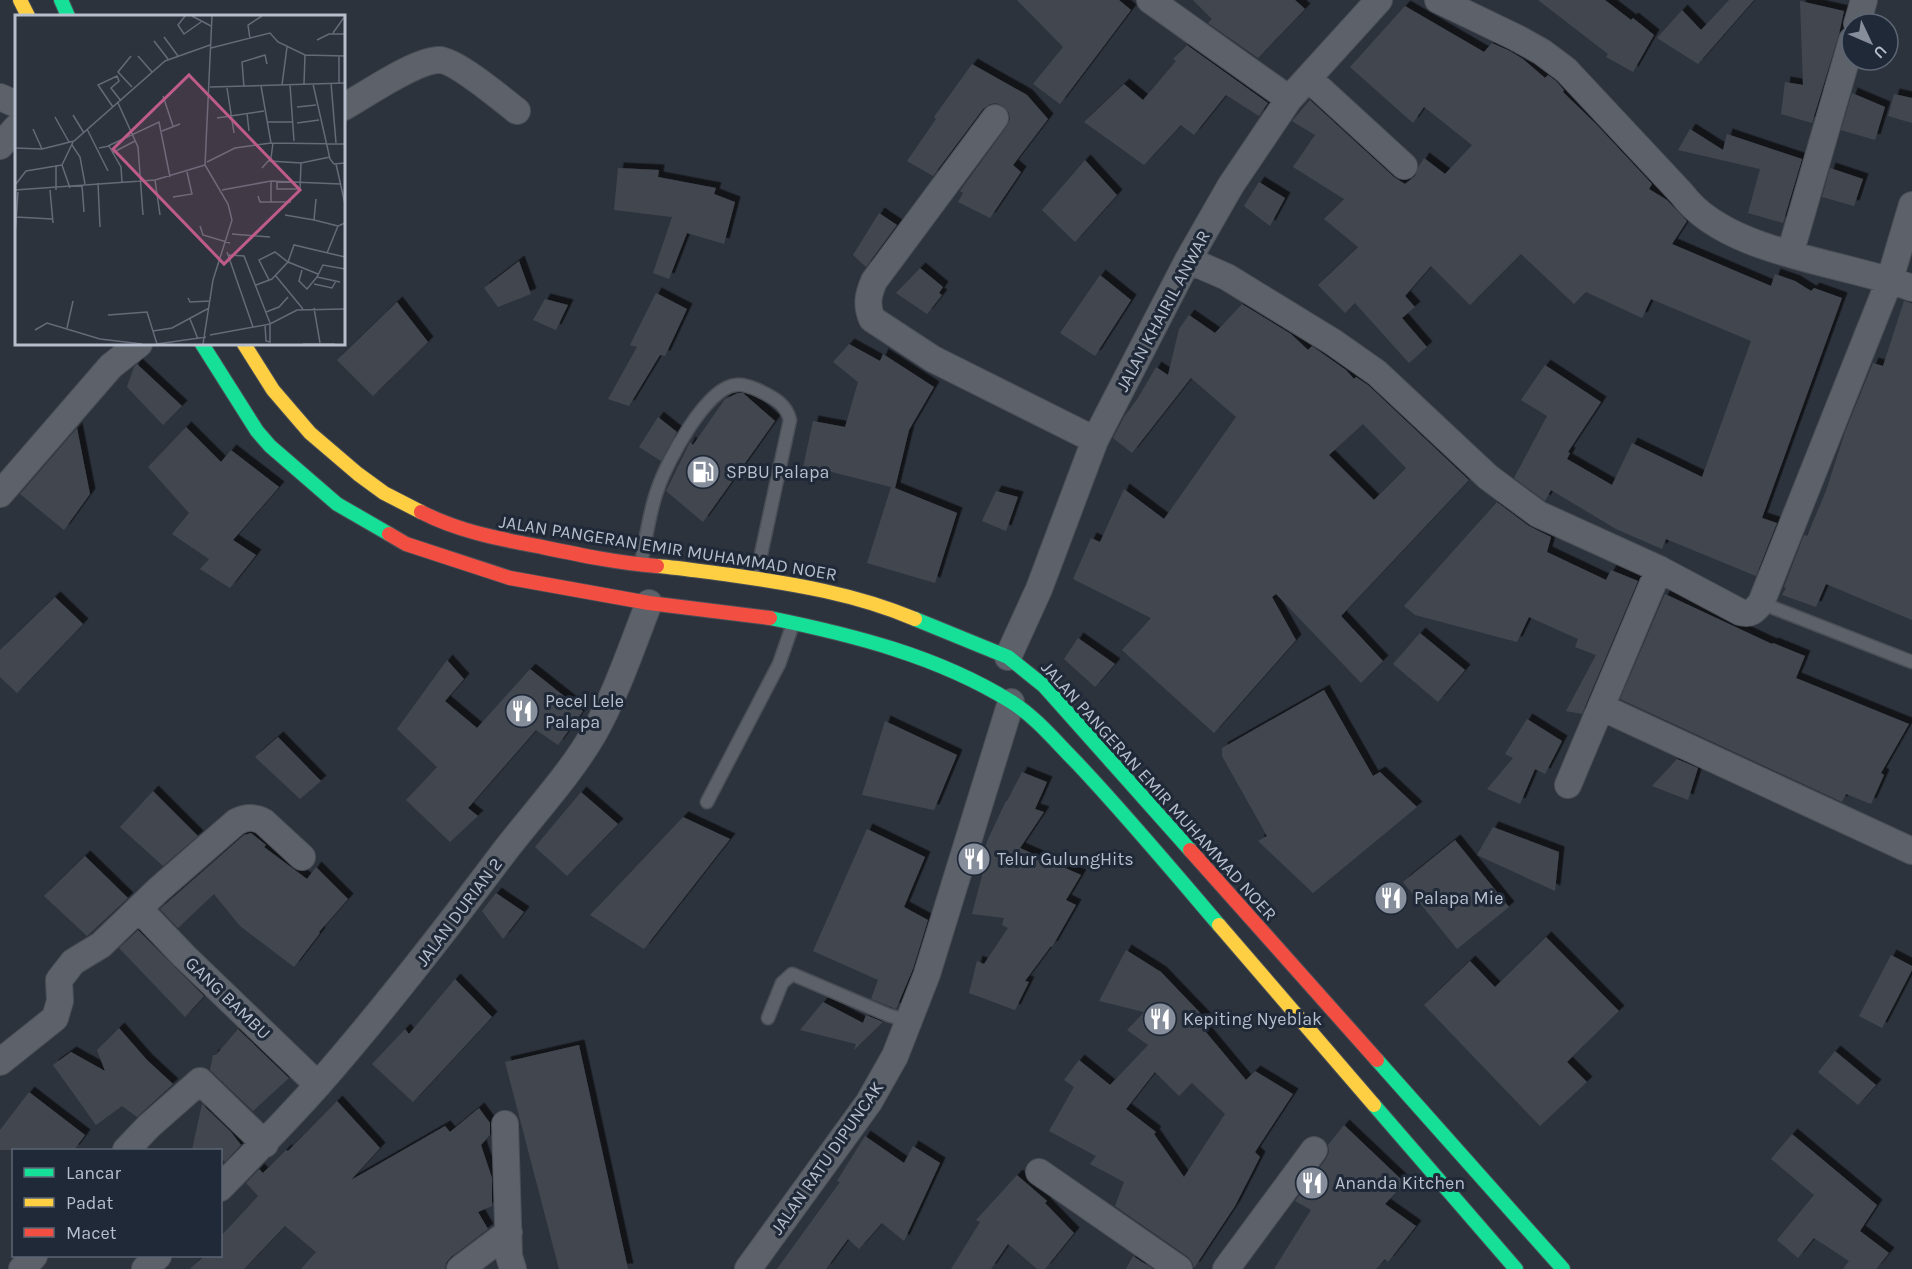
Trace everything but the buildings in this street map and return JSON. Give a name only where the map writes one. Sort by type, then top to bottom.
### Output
[{"type":"main road","points":[[20,0],[28,15]]},
{"type":"main road","points":[[61,0],[68,15]]},
{"type":"main road","name":"JALAN PANGERAN EMIR MUHAMMAD NOER","points":[[203,345],[257,431],[273,443],[337,504],[406,544],[510,578],[560,568],[641,565],[788,583],[857,598],[890,608],[1008,657],[1044,686],[1123,776],[1320,1019],[1516,1269]]},
{"type":"main road","name":"JALAN PANGERAN EMIR MUHAMMAD NOER","points":[[245,345],[294,422],[384,493],[441,522],[649,603],[759,616],[833,631],[879,635],[920,658],[1011,702],[1043,728],[1320,1019],[1563,1269]]},
{"type":"main road","points":[[879,635],[890,608]]},
{"type":"main road","points":[[1104,792],[1123,776]]},
{"type":"street","points":[[1150,0],[1289,99]]},
{"type":"street","name":"JALAN KHAIRIL ANWAR","points":[[1008,657],[1039,589],[1095,440],[1188,260],[1231,185],[1289,99],[1379,0]]},
{"type":"street","points":[[1438,0],[1542,51],[1566,70],[1692,207],[1717,226],[1776,250],[1901,284]]},
{"type":"street","points":[[345,106],[419,64],[440,60],[456,66],[517,111]]},
{"type":"street","points":[[1790,254],[1843,72]]},
{"type":"street","points":[[1308,78],[1404,166]]},
{"type":"street","points":[[0,97],[15,104]]},
{"type":"street","points":[[994,118],[874,280],[868,295],[868,309],[872,319],[933,359],[1095,440]]},
{"type":"street","points":[[0,146],[15,129]]},
{"type":"street","points":[[1188,260],[1227,277],[1333,342],[1377,373],[1488,477],[1538,514],[1659,569],[1747,614],[1753,612],[1761,603],[1901,284],[1912,205]]},
{"type":"street","points":[[0,494],[111,366],[138,345]]},
{"type":"street","points":[[1568,785],[1659,569]]},
{"type":"street","name":"JALAN DURIAN 2","points":[[222,1186],[265,1144],[318,1085],[413,973],[518,834],[561,782],[594,733],[619,680],[649,603]]},
{"type":"street","name":"JALAN RATU DIPUNCAK","points":[[748,1269],[869,1102],[895,1056],[927,974],[1011,702]]},
{"type":"street","points":[[1601,707],[1912,851]]},
{"type":"street","points":[[0,1062],[55,1018],[60,1001],[59,980],[73,962],[101,945],[158,890],[236,822],[245,817],[264,822],[302,857]]},
{"type":"street","name":"GANG BAMBU","points":[[139,909],[184,956],[318,1085]]},
{"type":"street","points":[[127,1149],[149,1126],[200,1081],[265,1144]]},
{"type":"street","points":[[505,1124],[509,1256],[513,1269]]},
{"type":"street","points":[[1226,1269],[1314,1150]]},
{"type":"street","points":[[1040,1172],[1179,1269]]},
{"type":"street","points":[[460,1269],[508,1232]]},
{"type":"street","points":[[22,1269],[33,1257]]},
{"type":"street","points":[[145,1269],[157,1257]]},
{"type":"lane","points":[[641,565],[657,489],[673,452],[705,406],[723,390],[735,384],[750,386],[778,400],[788,411],[790,420],[755,579]]},
{"type":"lane","points":[[1761,603],[1912,662]]},
{"type":"lane","points":[[707,802],[779,663],[793,623]]},
{"type":"lane","points":[[768,1018],[782,983],[792,974],[888,1015],[908,1021]]},
{"type":"traffic: fast","points":[[61,0],[68,15]]},
{"type":"traffic: fast","points":[[203,345],[257,431],[270,446],[337,504],[389,534]]},
{"type":"traffic: fast","points":[[770,618],[863,640],[924,659],[982,685],[1019,707],[1045,730],[1095,783],[1219,925]]},
{"type":"traffic: fast","points":[[915,619],[1008,657],[1044,686],[1190,850]]},
{"type":"traffic: fast","points":[[1377,1060],[1563,1269]]},
{"type":"traffic: fast","points":[[1374,1105],[1516,1269]]},
{"type":"traffic: slow","points":[[20,0],[28,15]]},
{"type":"traffic: slow","points":[[245,345],[273,390],[310,433],[384,493],[421,512]]},
{"type":"traffic: slow","points":[[657,566],[801,586],[847,596],[915,619]]},
{"type":"traffic: slow","points":[[1219,925],[1374,1105]]},
{"type":"traffic: jam","points":[[421,512],[450,525],[496,538],[599,558],[657,566]]},
{"type":"traffic: jam","points":[[389,534],[406,544],[510,578],[649,603],[770,618]]},
{"type":"traffic: jam","points":[[1190,850],[1377,1060]]},
{"type":"place","name":"SPBU Palapa","points":[[703,472]]},
{"type":"place","name":"Pecel Lele Palapa","points":[[522,711]]},
{"type":"place","name":"Telur GulungHits","points":[[974,859]]},
{"type":"place","name":"Palapa Mie","points":[[1391,898]]},
{"type":"place","name":"Kepiting Nyeblak","points":[[1160,1019]]},
{"type":"place","name":"Ananda Kitchen","points":[[1312,1183]]}]
